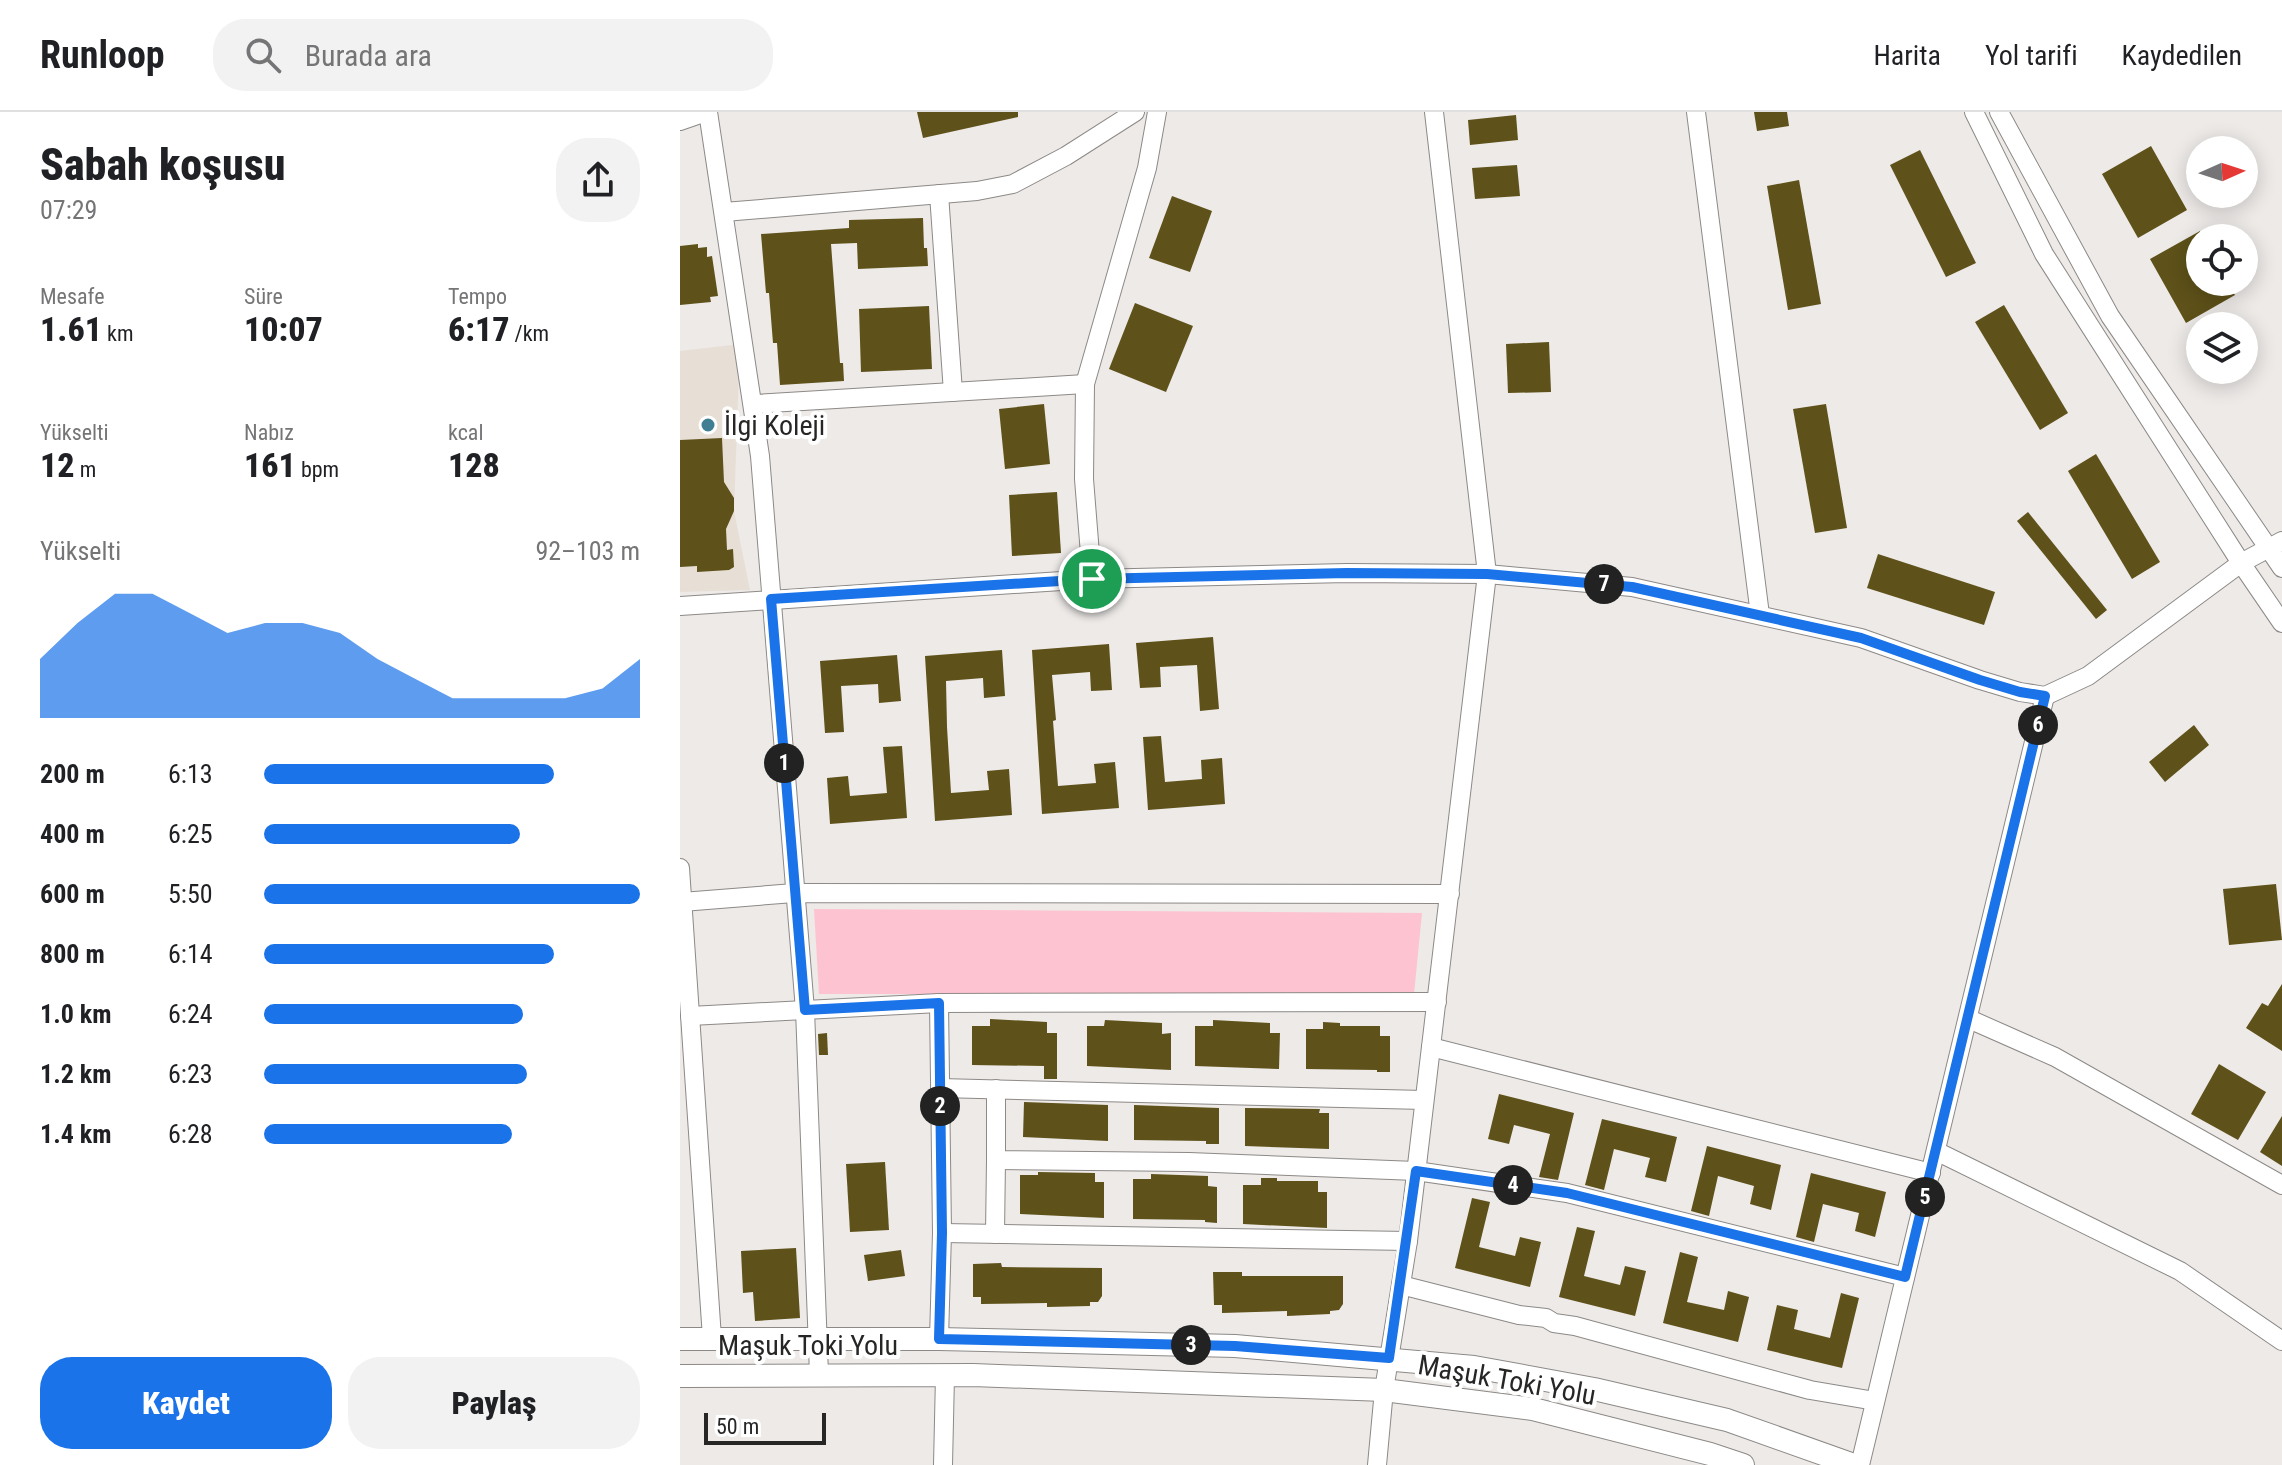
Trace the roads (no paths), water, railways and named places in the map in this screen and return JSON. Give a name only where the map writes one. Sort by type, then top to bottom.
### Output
[{"type":"main road","points":[[680,1339],[939,1339],[1235,1346],[1474,1367],[1594,1389],[1727,1420],[1857,1465]]},
{"type":"main road","name":"Maşuk Toki Yolu","points":[[680,1376],[945,1376],[1384,1390],[1533,1409],[1743,1465]]},
{"type":"street","points":[[680,121],[707,112],[754,404],[805,1010],[819,1374]]},
{"type":"street","points":[[724,212],[977,191],[1013,184],[1066,156],[1135,112]]},
{"type":"street","points":[[1092,579],[1084,479],[1085,384],[1147,168],[1157,112]]},
{"type":"street","points":[[1377,1465],[1384,1390],[1408,1241],[1487,574],[1434,112]]},
{"type":"street","points":[[1696,112],[1760,615]]},
{"type":"street","points":[[1974,112],[2044,254],[2282,623]]},
{"type":"street","points":[[1999,112],[2110,316],[2276,545],[2282,568]]},
{"type":"street","points":[[939,194],[953,392]]},
{"type":"street","points":[[754,404],[1085,384]]},
{"type":"street","points":[[680,606],[1092,579],[1347,573],[1487,574],[1632,587],[1861,638],[1980,680],[2045,696],[2088,676],[2241,563],[2276,545]]},
{"type":"street","points":[[1857,1465],[1969,1019],[2045,696]]},
{"type":"street","points":[[680,868],[690,1016],[688,1091],[712,1338]]},
{"type":"street","points":[[682,902],[794,893],[1450,894]]},
{"type":"street","points":[[690,1016],[939,1003],[1437,1002]]},
{"type":"street","points":[[939,1003],[942,1233],[939,1339]]},
{"type":"street","points":[[1969,1019],[2055,1057],[2282,1185]]},
{"type":"street","points":[[1431,1047],[1931,1173]]},
{"type":"street","points":[[940,1088],[1424,1100]]},
{"type":"street","points":[[995,1234],[996,1089]]},
{"type":"street","points":[[1936,1151],[2180,1271],[2282,1341]]},
{"type":"street","points":[[996,1160],[1189,1162],[1416,1171],[1567,1193],[1905,1277]]},
{"type":"street","points":[[942,1233],[1408,1241]]},
{"type":"street","points":[[1401,1285],[1519,1315],[1546,1318],[1554,1323],[1575,1326],[1810,1390],[1875,1401]]},
{"type":"street","points":[[943,1465],[945,1376]]},
{"type":"place","name":"İlgi Koleji","points":[[708,425]]}]
